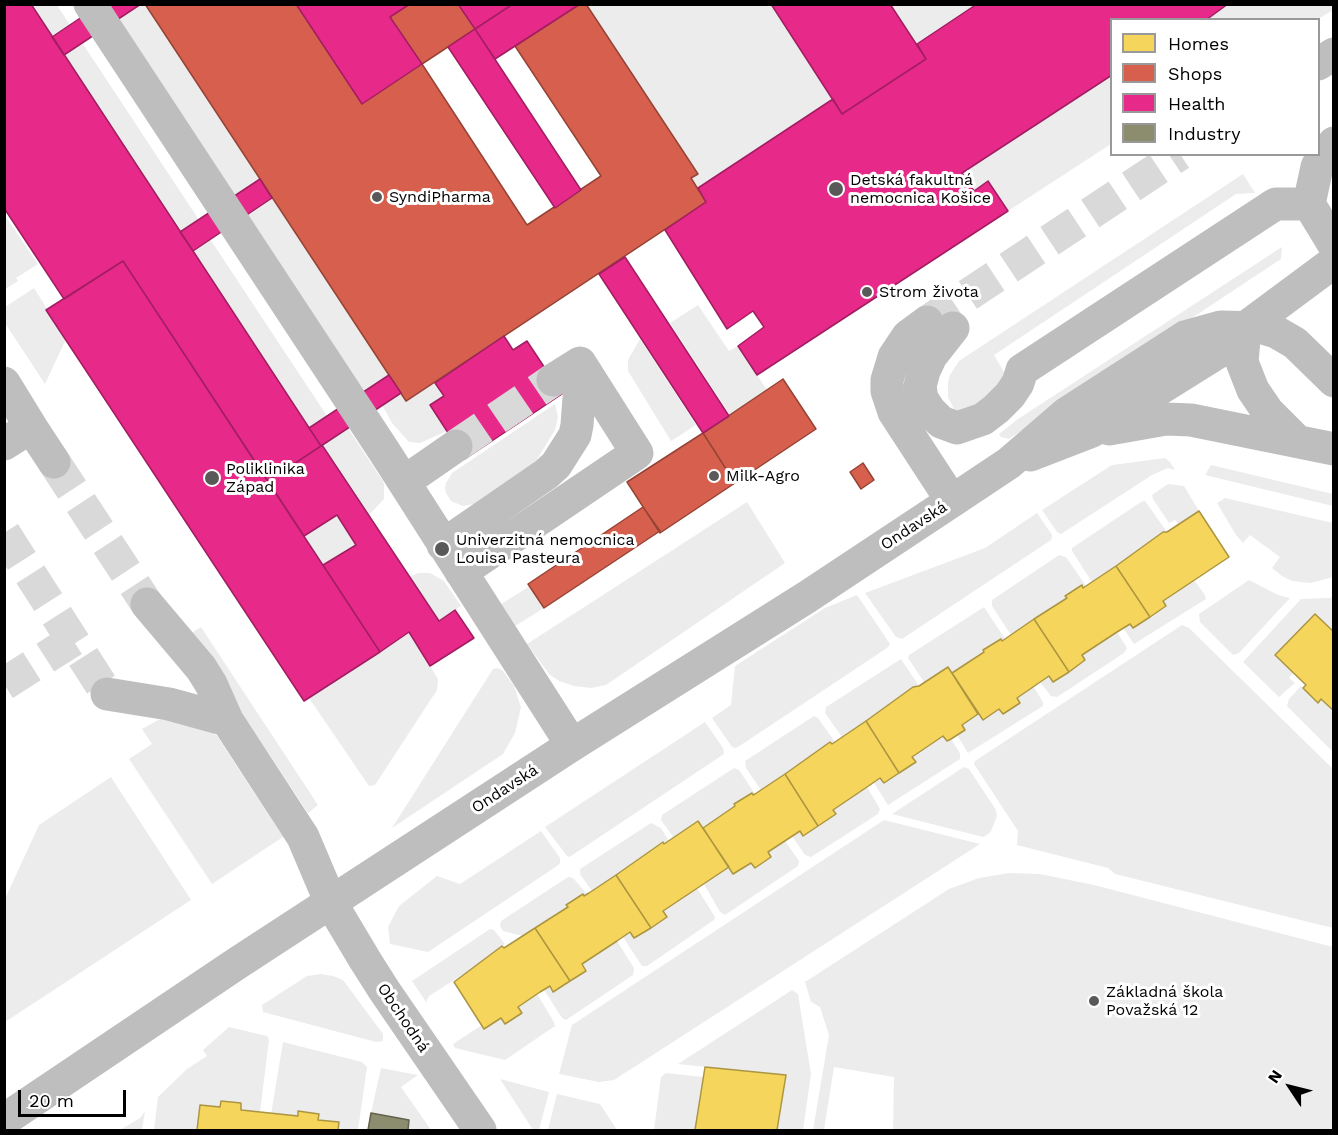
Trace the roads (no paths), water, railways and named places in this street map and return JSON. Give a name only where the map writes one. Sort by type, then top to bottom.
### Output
[{"type":"street","points":[[90,4],[404,482],[572,745]]},
{"type":"street","points":[[1320,63],[1334,54]]},
{"type":"street","points":[[1334,143],[1317,167],[1309,204],[1334,245]]},
{"type":"street","points":[[952,501],[894,412],[887,391],[887,380],[894,357],[908,336],[940,325],[920,386],[922,399],[941,422],[957,428],[983,419],[996,409],[1018,383],[1022,370],[1271,207],[1276,204],[1309,204]]},
{"type":"street","name":"Ondavská","points":[[1009,463],[1092,431],[1228,346],[1245,328],[1334,262]]},
{"type":"street","name":"Ondavská","points":[[4,1120],[227,970],[572,745],[807,597],[952,501],[1009,463],[1067,413],[1185,337],[1221,327],[1245,328]]},
{"type":"street","points":[[1298,441],[1268,412],[1253,390],[1242,362],[1245,328],[1263,328],[1276,332],[1295,343],[1334,381]]},
{"type":"street","points":[[443,545],[556,465],[575,435],[578,416],[566,389],[580,363],[637,453],[461,572]]},
{"type":"street","points":[[4,382],[54,462],[41,450],[26,445],[10,448],[4,452]]},
{"type":"street","points":[[1092,431],[1166,419],[1191,420],[1334,449]]},
{"type":"street","points":[[4,444],[32,427]]},
{"type":"street","points":[[404,482],[456,446]]},
{"type":"street","name":"Obchodná","points":[[147,604],[201,668],[227,720],[303,837],[331,903],[384,990],[480,1131]]},
{"type":"street","points":[[107,694],[169,704],[227,720]]},
{"type":"tunnel","points":[[927,322],[1177,156]]},
{"type":"tunnel","points":[[456,446],[553,380]]},
{"type":"tunnel","points":[[54,462],[147,604]]},
{"type":"tunnel","points":[[4,533],[107,694]]},
{"type":"tunnel","points":[[4,684],[73,640]]},
{"type":"place","name":"Detská fakultná nemocnica Košice","points":[[836,189]]},
{"type":"place","name":"SyndiPharma","points":[[377,197]]},
{"type":"place","name":"Strom života","points":[[867,292]]},
{"type":"place","name":"Milk-Agro","points":[[714,476]]},
{"type":"place","name":"Poliklinika Západ","points":[[212,478]]},
{"type":"place","name":"Univerzitná nemocnica Louisa Pasteura","points":[[442,549]]},
{"type":"place","name":"Základná škola Považská 12","points":[[1094,1001]]}]
